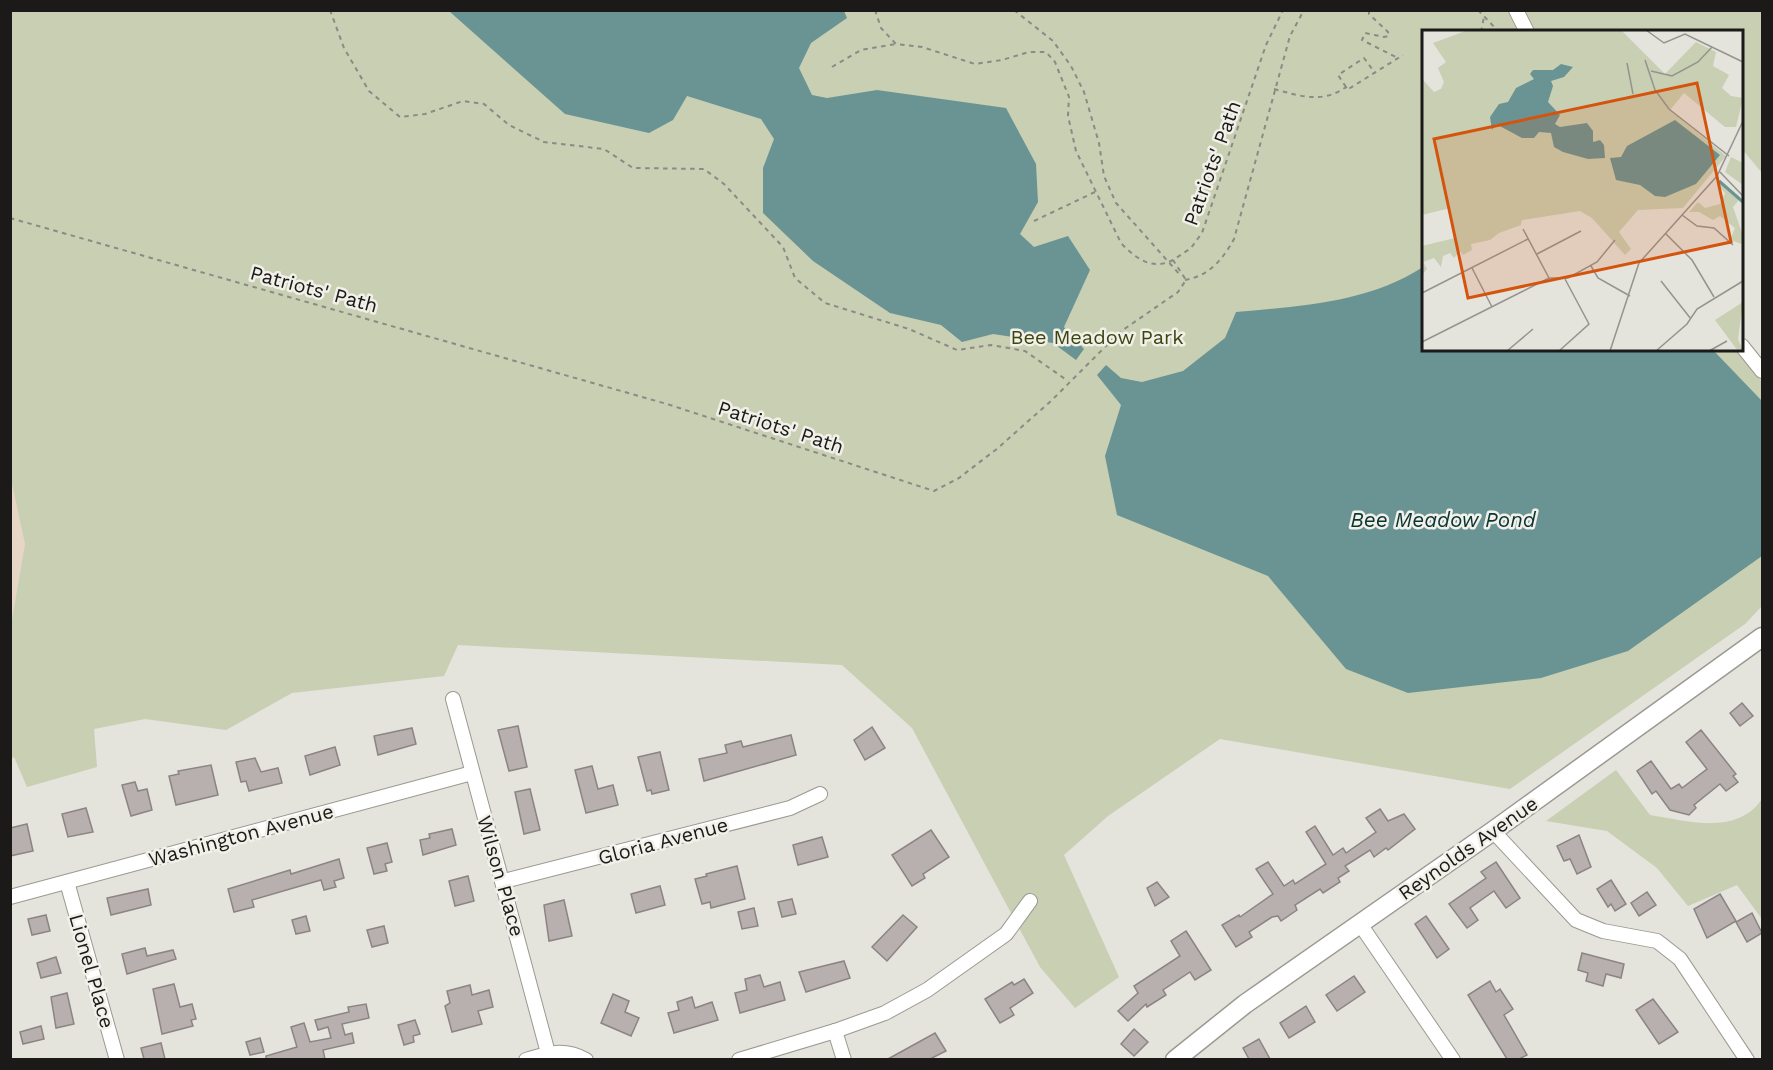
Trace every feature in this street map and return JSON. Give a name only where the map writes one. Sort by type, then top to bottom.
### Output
[{"type":"street","points":[[1516,10],[1526,30]]},
{"type":"street","points":[[1743,347],[1762,371]]},
{"type":"street","name":"Reynolds Avenue","points":[[1175,1059],[1245,1004],[1494,831],[1762,637]]},
{"type":"street","name":"Wilson Place","points":[[453,699],[504,881],[548,1053]]},
{"type":"street","name":"Washington Avenue","points":[[10,897],[472,773]]},
{"type":"street","name":"Gloria Avenue","points":[[504,881],[790,808],[819,794]]},
{"type":"street","points":[[1494,831],[1576,920],[1603,931],[1657,941],[1680,959],[1747,1059]]},
{"type":"street","name":"Lionel Place","points":[[67,882],[117,1059]]},
{"type":"street","points":[[739,1059],[835,1031],[885,1013],[935,984],[1006,934],[1030,901]]},
{"type":"street","points":[[1360,924],[1453,1059]]},
{"type":"street","points":[[835,1031],[843,1059]]},
{"type":"street","points":[[526,1059],[548,1053],[572,1054],[586,1059]]},
{"type":"path","points":[[330,10],[344,48],[369,91],[400,117],[425,114],[463,101],[484,104],[509,125],[544,142],[604,149],[633,168],[704,169],[724,184],[783,248],[795,278],[825,303],[909,329],[957,350],[991,345],[1025,351],[1069,382]]},
{"type":"path","points":[[874,10],[881,28],[897,44]]},
{"type":"path","points":[[1014,10],[1053,41],[1071,66],[1084,92],[1099,143],[1104,176],[1116,203],[1185,280]]},
{"type":"path","name":"Patriots' Path","points":[[1168,263],[1191,248],[1202,233],[1266,45],[1282,10]]},
{"type":"path","points":[[1185,280],[1208,272],[1222,259],[1234,239],[1290,36],[1304,11],[1290,10]]},
{"type":"path","points":[[1369,10],[1369,14],[1389,34],[1384,37],[1365,33],[1362,40],[1398,58]]},
{"type":"path","points":[[1478,10],[1497,30]]},
{"type":"path","points":[[1481,30],[1484,17]]},
{"type":"path","points":[[832,67],[861,50],[897,44],[922,47],[975,64],[1029,52],[1046,52],[1055,62],[1070,97],[1068,116],[1076,151],[1115,232],[1131,253],[1150,264],[1168,263]]},
{"type":"path","points":[[1375,73],[1364,58],[1338,75],[1347,90],[1375,73],[1403,55]]},
{"type":"path","points":[[1274,89],[1320,98],[1329,97],[1346,87]]},
{"type":"path","points":[[1034,221],[1095,192]]},
{"type":"path","name":"Patriots' Path","points":[[10,218],[667,404],[926,491],[940,489],[974,466],[1043,408],[1120,332],[1178,292],[1185,280]]},
{"type":"path","points":[[1173,260],[1185,280]]},
{"type":"shaded area","points":[[11,474],[25,544],[11,625]]},
{"type":"green space","name":"Bee Meadow Park","points":[[11,11],[1762,11],[1762,173],[1743,150],[1743,30],[1422,30],[1422,351],[1736,351],[1762,382],[1762,606],[1745,624],[1510,789],[1220,739],[1108,816],[1064,855],[1119,977],[1075,1008],[1040,967],[912,728],[842,665],[458,645],[444,676],[292,693],[226,730],[145,719],[94,729],[97,767],[27,787],[14,757],[11,759],[11,625],[25,544],[10,474]]},
{"type":"green space","points":[[1616,770],[1650,815],[1695,822],[1725,822],[1752,811],[1762,799],[1762,919],[1737,885],[1688,906],[1657,868],[1607,831],[1546,821]]},
{"type":"water","points":[[449,11],[844,11],[847,18],[811,43],[799,68],[812,95],[827,98],[877,90],[1006,108],[1036,164],[1038,202],[1020,234],[1034,247],[1068,236],[1090,270],[1064,327],[1084,349],[1076,360],[1053,343],[993,334],[962,342],[941,325],[890,313],[813,261],[763,213],[763,168],[774,139],[761,119],[687,96],[673,120],[649,133],[565,114]]},
{"type":"water","name":"Bee Meadow Pond","points":[[1422,268],[1422,351],[1714,351],[1762,401],[1762,556],[1628,651],[1541,678],[1408,693],[1346,669],[1268,576],[1117,515],[1105,456],[1121,405],[1097,375],[1106,365],[1121,378],[1142,382],[1183,371],[1225,338],[1236,312],[1333,301],[1402,279]]},
{"type":"building","points":[[1742,703],[1753,716],[1740,726],[1730,713]]},
{"type":"building","points":[[518,726],[527,767],[509,771],[498,730]]},
{"type":"building","points":[[872,727],[885,748],[865,760],[854,740]]},
{"type":"building","points":[[412,728],[416,744],[378,755],[374,736]]},
{"type":"building","points":[[1701,730],[1736,774],[1733,776],[1738,782],[1726,791],[1720,784],[1694,805],[1696,808],[1689,815],[1670,810],[1656,791],[1652,794],[1637,771],[1651,761],[1671,789],[1679,784],[1682,788],[1707,769],[1686,742]]},
{"type":"building","points":[[791,735],[796,755],[704,781],[699,759],[727,753],[725,745],[741,741],[743,747]]},
{"type":"building","points":[[335,747],[340,765],[310,775],[305,756]]},
{"type":"building","points":[[660,752],[669,790],[652,794],[651,790],[647,791],[638,757]]},
{"type":"building","points":[[255,758],[261,772],[278,768],[282,783],[249,791],[246,781],[241,782],[236,762]]},
{"type":"building","points":[[211,765],[218,795],[176,805],[169,776],[179,774],[178,771]]},
{"type":"building","points":[[592,766],[598,789],[613,785],[618,805],[586,813],[575,770]]},
{"type":"building","points":[[135,782],[138,791],[147,789],[152,810],[131,816],[122,785]]},
{"type":"building","points":[[530,789],[540,830],[524,834],[515,792]]},
{"type":"building","points":[[86,808],[93,832],[68,837],[62,814]]},
{"type":"building","points":[[1380,809],[1388,821],[1404,814],[1415,829],[1388,850],[1386,848],[1374,857],[1370,850],[1345,866],[1349,871],[1338,878],[1340,882],[1323,893],[1320,889],[1295,905],[1297,910],[1281,921],[1278,916],[1272,917],[1249,932],[1252,937],[1236,947],[1222,925],[1239,915],[1240,917],[1273,894],[1256,869],[1268,862],[1284,886],[1293,880],[1295,884],[1326,864],[1306,832],[1315,826],[1333,855],[1343,848],[1346,853],[1376,832],[1366,818]]},
{"type":"building","points":[[27,824],[33,851],[10,856],[10,828]]},
{"type":"building","points":[[452,829],[456,845],[423,855],[420,840],[430,838],[429,834]]},
{"type":"building","points":[[931,830],[949,857],[923,874],[925,878],[912,886],[892,855]]},
{"type":"building","points":[[1579,835],[1591,867],[1577,874],[1570,859],[1564,861],[1557,846]]},
{"type":"building","points":[[822,837],[828,857],[798,865],[793,845]]},
{"type":"building","points":[[387,843],[392,862],[385,864],[387,871],[374,874],[367,848]]},
{"type":"building","points":[[339,859],[344,878],[334,881],[336,887],[324,890],[321,880],[252,900],[254,907],[234,912],[228,889],[290,870],[291,874]]},
{"type":"building","points":[[1496,862],[1520,898],[1506,908],[1494,891],[1470,908],[1478,920],[1467,928],[1449,904],[1486,878],[1481,872]]},
{"type":"building","points":[[737,866],[745,899],[711,908],[710,902],[702,904],[695,879]]},
{"type":"building","points":[[468,876],[474,901],[455,906],[449,881]]},
{"type":"building","points":[[1611,880],[1626,904],[1615,911],[1611,904],[1608,907],[1597,889]]},
{"type":"building","points":[[1157,882],[1169,897],[1155,906],[1147,888]]},
{"type":"building","points":[[660,886],[665,905],[636,913],[631,894]]},
{"type":"building","points":[[148,889],[151,905],[111,915],[107,898]]},
{"type":"building","points":[[1647,892],[1656,905],[1639,916],[1631,903]]},
{"type":"building","points":[[1720,894],[1736,921],[1707,938],[1694,909]]},
{"type":"building","points":[[792,899],[796,914],[782,917],[778,902]]},
{"type":"building","points":[[564,900],[572,936],[549,941],[544,905]]},
{"type":"building","points":[[754,908],[758,926],[742,929],[738,912]]},
{"type":"building","points":[[1752,913],[1762,933],[1747,942],[1736,922]]},
{"type":"building","points":[[46,915],[50,931],[32,935],[28,919]]},
{"type":"building","points":[[903,915],[917,927],[887,961],[872,947]]},
{"type":"building","points":[[306,916],[310,931],[296,934],[292,920]]},
{"type":"building","points":[[1426,916],[1449,949],[1437,958],[1415,924]]},
{"type":"building","points":[[384,926],[388,943],[372,947],[367,930]]},
{"type":"building","points":[[1186,931],[1211,970],[1195,980],[1190,972],[1163,990],[1166,995],[1147,1007],[1146,1004],[1128,1021],[1118,1011],[1138,993],[1134,986],[1180,956],[1171,941]]},
{"type":"building","points":[[145,948],[147,956],[173,950],[176,959],[127,974],[122,954]]},
{"type":"building","points":[[1582,953],[1624,964],[1621,978],[1606,974],[1603,986],[1586,981],[1588,973],[1578,970]]},
{"type":"building","points":[[56,957],[61,973],[41,978],[37,963]]},
{"type":"building","points":[[844,961],[850,978],[806,992],[799,972]]},
{"type":"building","points":[[760,975],[764,987],[780,982],[785,1000],[740,1013],[735,993],[747,990],[745,979]]},
{"type":"building","points":[[1354,976],[1365,992],[1337,1011],[1326,995]]},
{"type":"building","points":[[1024,979],[1033,993],[1010,1008],[1014,1015],[1000,1023],[985,999],[1012,982],[1014,985]]},
{"type":"building","points":[[1490,981],[1496,992],[1500,989],[1513,1009],[1504,1015],[1527,1055],[1519,1059],[1507,1059],[1468,995]]},
{"type":"building","points":[[174,984],[180,1007],[192,1004],[196,1019],[191,1020],[193,1026],[162,1034],[153,989]]},
{"type":"building","points":[[470,985],[472,995],[489,990],[493,1007],[478,1011],[482,1024],[452,1032],[445,1006],[450,1003],[447,991]]},
{"type":"building","points":[[67,993],[74,1024],[56,1028],[51,997]]},
{"type":"building","points":[[613,994],[629,1001],[625,1012],[639,1018],[631,1036],[601,1023]]},
{"type":"building","points":[[692,997],[695,1008],[712,1002],[718,1020],[674,1033],[668,1013],[679,1010],[677,1002]]},
{"type":"building","points":[[1653,999],[1678,1032],[1659,1044],[1636,1010]]},
{"type":"building","points":[[366,1004],[369,1018],[342,1024],[345,1035],[352,1033],[354,1043],[323,1050],[325,1059],[266,1059],[266,1056],[297,1047],[291,1027],[304,1023],[310,1042],[331,1038],[328,1027],[318,1030],[315,1020],[349,1012],[348,1007]]},
{"type":"building","points":[[1306,1006],[1315,1022],[1289,1038],[1280,1023]]},
{"type":"building","points":[[415,1020],[420,1034],[413,1036],[414,1042],[404,1045],[398,1025]]},
{"type":"building","points":[[41,1026],[44,1039],[23,1044],[20,1032]]},
{"type":"building","points":[[1134,1029],[1148,1042],[1134,1056],[1121,1044]]},
{"type":"building","points":[[935,1033],[946,1051],[930,1059],[888,1059]]},
{"type":"building","points":[[260,1038],[264,1052],[250,1055],[246,1042]]},
{"type":"building","points":[[1259,1039],[1270,1059],[1249,1059],[1243,1048]]},
{"type":"building","points":[[161,1043],[165,1059],[144,1059],[141,1048]]}]
